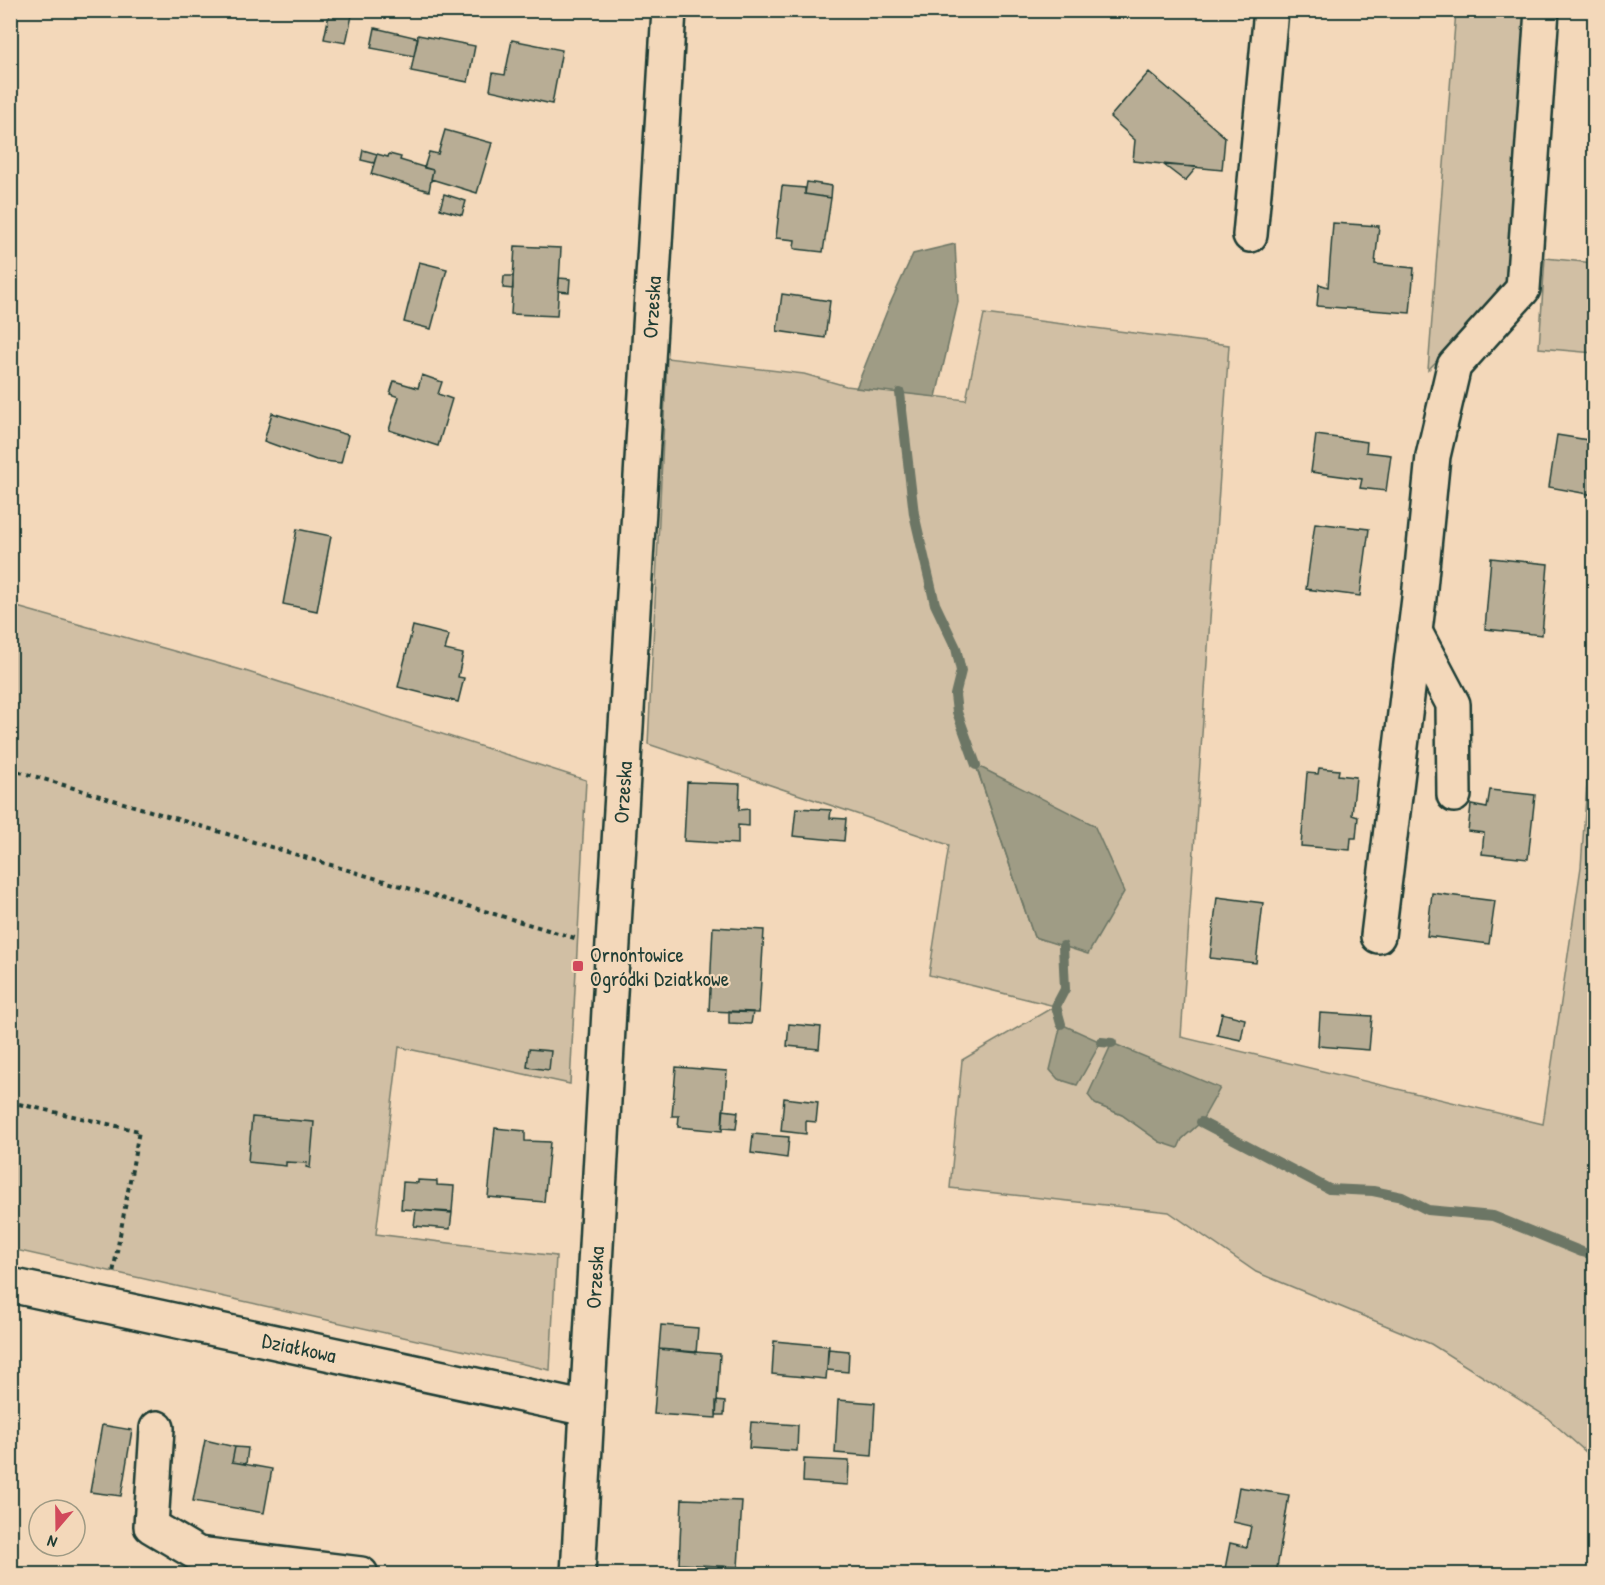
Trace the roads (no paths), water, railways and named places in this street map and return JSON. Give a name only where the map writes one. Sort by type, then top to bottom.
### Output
[{"type":"street","name":"Orzeska","points":[[578,1575],[652,270],[669,10]]},
{"type":"street","points":[[1250,235],[1271,10]]},
{"type":"street","points":[[1378,936],[1415,632],[1433,456],[1454,366],[1523,289],[1542,10]]},
{"type":"street","points":[[1415,632],[1453,704],[1454,795]]},
{"type":"street","name":"Działkowa","points":[[10,1285],[587,1409]]},
{"type":"street","points":[[157,1428],[151,1526],[198,1554],[361,1575]]},
{"type":"waterway","points":[[900,393],[914,514],[935,604],[956,648],[961,671],[955,695],[957,712],[976,765]]},
{"type":"waterway","points":[[1061,1024],[1056,1006],[1065,989],[1063,946]]},
{"type":"waterway","points":[[1101,1042],[1112,1043]]},
{"type":"waterway","points":[[1201,1122],[1329,1189],[1373,1191],[1402,1197],[1428,1210],[1493,1216],[1594,1255]]},
{"type":"place","name":"Ornontowice Ogródki Działkowe","points":[[578,966]]}]
